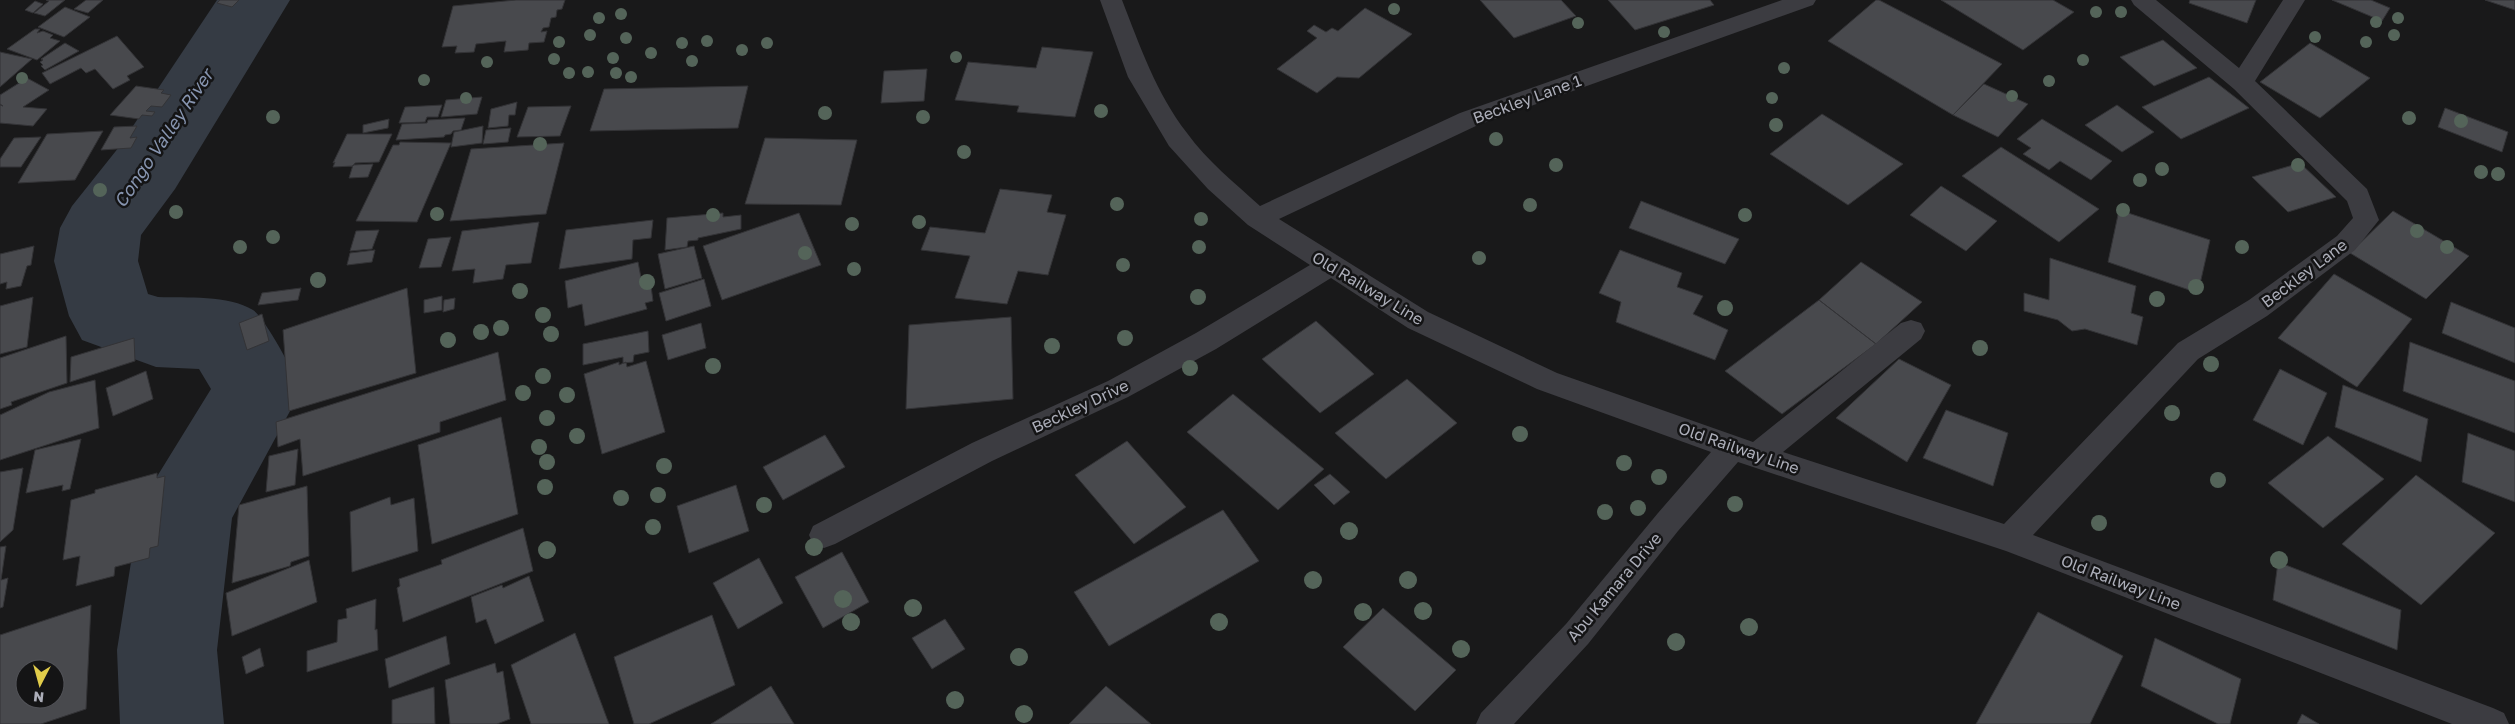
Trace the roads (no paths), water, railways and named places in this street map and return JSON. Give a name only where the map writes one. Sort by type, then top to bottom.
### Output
[{"type":"street","name":"Old Railway Line","points":[[1111,0],[1140,77],[1178,140],[1217,182],[1257,218],[1329,266],[1418,320],[1547,381],[1746,451],[2009,539],[2493,724]]},
{"type":"street","name":"Beckley Lane 1","points":[[1257,218],[1469,119],[1805,0]]},
{"type":"street","name":"Beckley Lane","points":[[2009,539],[2188,352],[2258,308],[2322,261],[2346,243],[2366,220],[2358,196],[2242,83],[2142,0]]},
{"type":"street","points":[[2242,83],[2294,0]]},
{"type":"street","name":"Beckley Drive","points":[[824,535],[982,452],[1118,389],[1206,341],[1329,266]]},
{"type":"street","name":"Abu Kamara Drive","points":[[1492,724],[1577,634],[1668,522],[1746,451],[1910,331]]},
{"type":"waterway","name":"Congo Valley River","points":[[172,724],[167,650],[186,512],[258,389],[224,335],[156,332],[112,316],[96,261],[101,228],[147,168],[254,0]]}]
